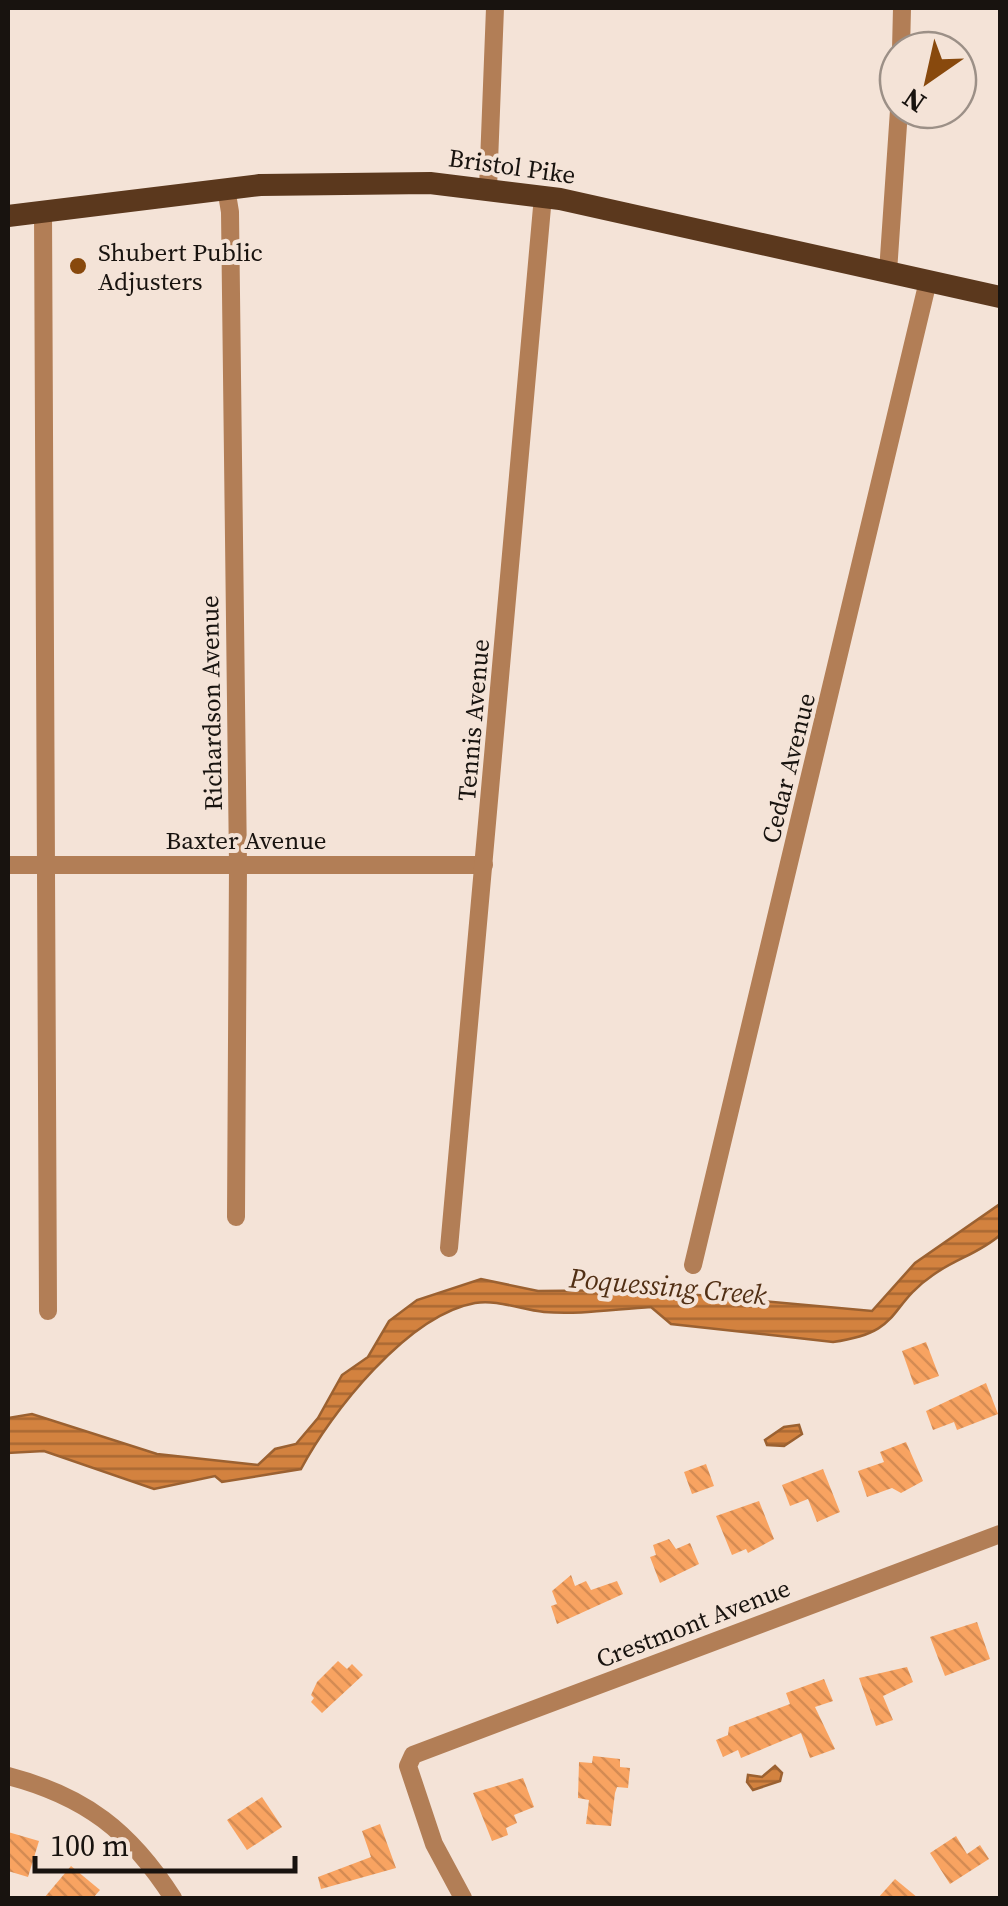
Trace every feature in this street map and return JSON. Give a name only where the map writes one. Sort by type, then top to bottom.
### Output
[{"type":"main road","name":"Bristol Pike","points":[[8,216],[226,188],[364,180],[488,188],[543,196],[1000,297]]},
{"type":"street","points":[[488,188],[495,8]]},
{"type":"street","points":[[888,272],[898,130]]},
{"type":"street","name":"Richardson Avenue","points":[[226,188],[230,208],[238,865],[236,1217]]},
{"type":"street","name":"Tennis Avenue","points":[[449,1248],[498,739],[520,414],[543,196]]},
{"type":"street","points":[[42,211],[48,1311]]},
{"type":"street","name":"Cedar Avenue","points":[[693,1265],[928,281]]},
{"type":"street","name":"Baxter Avenue","points":[[8,866],[484,865]]},
{"type":"street","name":"Crestmont Avenue","points":[[463,1898],[434,1844],[408,1766],[413,1755],[1000,1534]]},
{"type":"street","points":[[8,1776],[50,1787],[106,1820],[148,1859],[173,1898]]},
{"type":"shaded area","points":[[1000,1204],[1000,1235],[933,1275],[883,1325],[856,1338],[833,1342],[671,1324],[651,1307],[557,1313],[492,1302],[475,1303],[450,1311],[398,1346],[331,1421],[301,1469],[222,1482],[215,1476],[154,1489],[44,1451],[8,1453],[8,1418],[32,1414],[157,1454],[258,1465],[275,1449],[296,1444],[318,1418],[342,1375],[368,1357],[389,1321],[417,1300],[481,1279],[538,1291],[643,1290],[872,1311],[915,1263]]},
{"type":"shaded area","points":[[799,1425],[802,1434],[784,1446],[767,1445],[765,1440],[784,1427]]},
{"type":"shaded area","points":[[775,1766],[782,1773],[780,1781],[753,1790],[747,1782],[748,1775],[762,1777]]},
{"type":"building","points":[[926,1342],[939,1376],[914,1385],[902,1351]]},
{"type":"building","points":[[986,1383],[998,1414],[957,1430],[954,1422],[933,1430],[926,1411]]},
{"type":"building","points":[[906,1442],[923,1481],[901,1493],[892,1488],[867,1497],[858,1471],[884,1462],[880,1452]]},
{"type":"building","points":[[706,1464],[714,1486],[692,1494],[684,1472]]},
{"type":"building","points":[[823,1469],[840,1512],[817,1522],[808,1499],[790,1506],[782,1485]]},
{"type":"building","points":[[759,1501],[774,1539],[748,1553],[746,1549],[732,1555],[716,1516]]},
{"type":"building","points":[[669,1539],[676,1549],[690,1543],[699,1564],[660,1583],[650,1557],[656,1555],[653,1545]]},
{"type":"building","points":[[571,1575],[575,1586],[586,1581],[591,1590],[617,1581],[623,1594],[557,1624],[551,1606],[557,1604],[552,1591]]},
{"type":"building","points":[[977,1622],[990,1659],[945,1676],[930,1637]]},
{"type":"building","points":[[338,1661],[347,1669],[352,1664],[363,1675],[322,1713],[311,1702],[311,1695],[317,1682]]},
{"type":"building","points":[[907,1667],[913,1682],[883,1696],[893,1720],[876,1726],[859,1678]]},
{"type":"building","points":[[824,1679],[833,1701],[815,1707],[835,1749],[810,1758],[801,1733],[741,1758],[738,1750],[723,1757],[716,1740],[728,1735],[729,1727],[790,1704],[786,1693]]},
{"type":"building","points":[[593,1756],[620,1759],[620,1767],[630,1768],[628,1788],[617,1787],[615,1793],[611,1826],[586,1824],[589,1800],[578,1798],[579,1762],[592,1763]]},
{"type":"building","points":[[523,1778],[534,1807],[514,1815],[517,1823],[506,1828],[508,1835],[492,1841],[473,1793]]},
{"type":"building","points":[[262,1797],[282,1827],[247,1850],[227,1820]]},
{"type":"building","points":[[380,1824],[396,1868],[321,1889],[318,1877],[371,1857],[362,1831]]},
{"type":"building","points":[[8,1832],[39,1841],[28,1877],[8,1871]]},
{"type":"building","points":[[956,1836],[967,1854],[980,1845],[989,1859],[950,1884],[930,1853]]},
{"type":"building","points":[[71,1866],[100,1890],[93,1898],[44,1898]]},
{"type":"building","points":[[895,1879],[918,1898],[878,1898]]},
{"type":"place","name":"Shubert Public Adjusters","points":[[78,266]]},
{"type":"water label","name":"Poquessing Creek","points":[[668,1286]]}]
